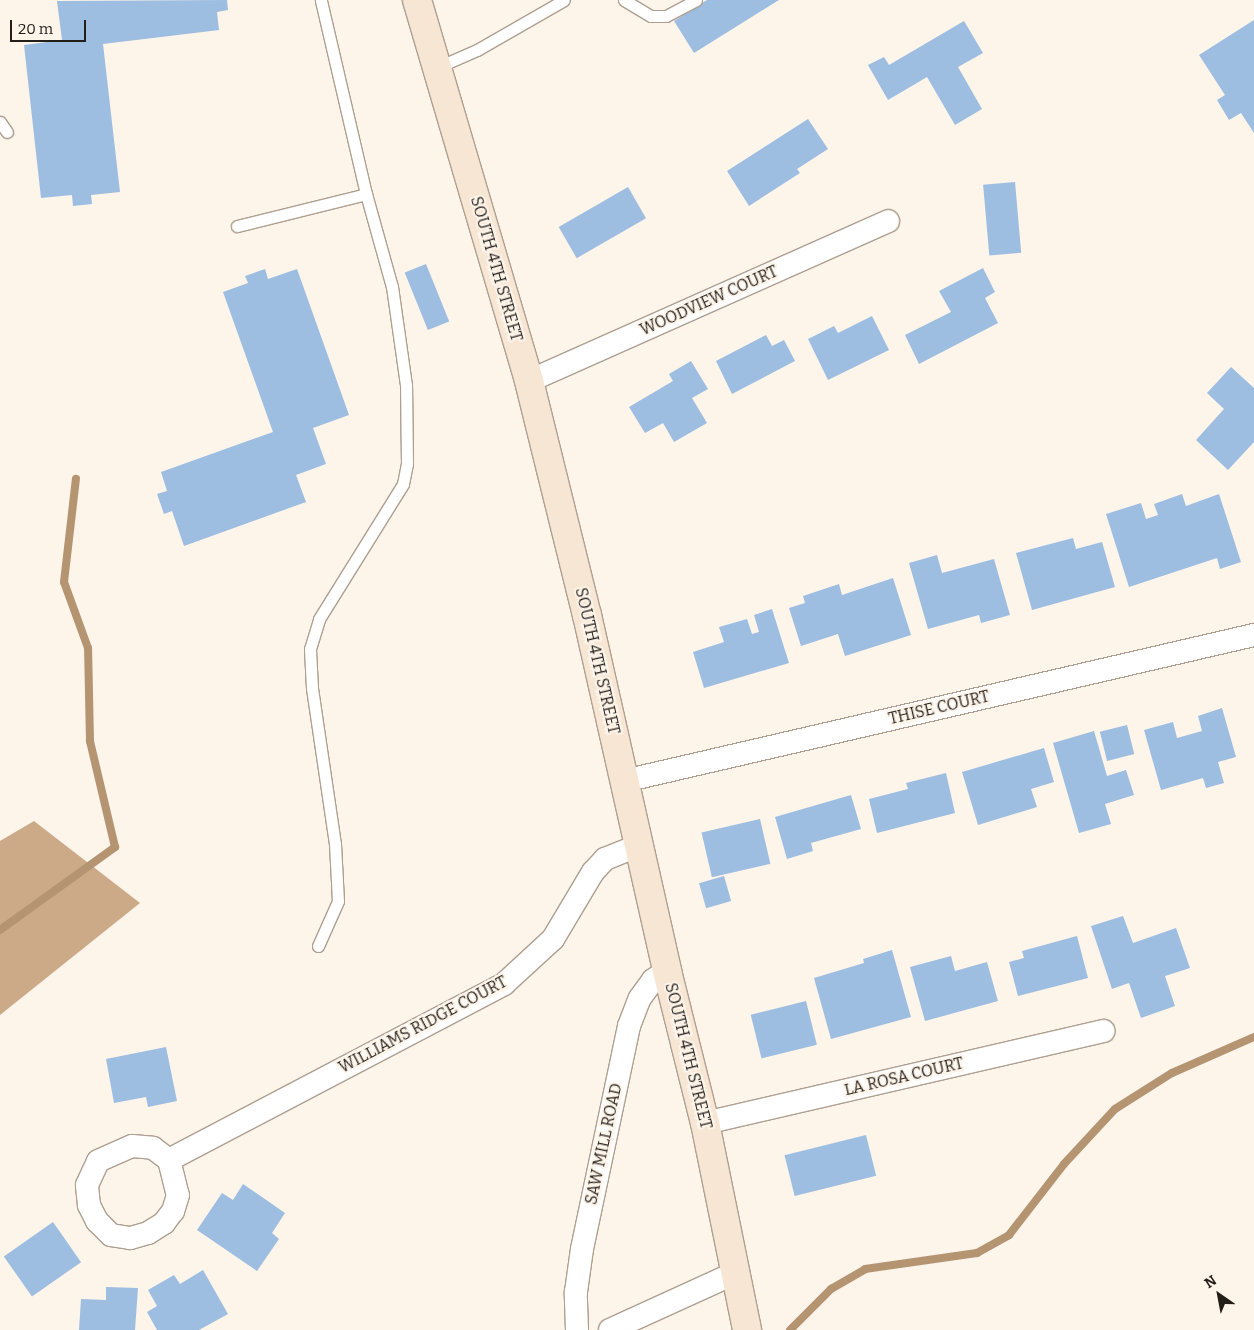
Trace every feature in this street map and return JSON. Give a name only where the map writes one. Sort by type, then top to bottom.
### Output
[{"type":"main road","name":"SOUTH 4TH STREET","points":[[417,0],[529,381],[624,781],[666,971],[705,1122],[747,1330]]},
{"type":"street","name":"WOODVIEW COURT","points":[[529,381],[888,221]]},
{"type":"street","name":"THISE COURT","points":[[624,781],[1254,635]]},
{"type":"street","name":"WILLIAMS RIDGE COURT","points":[[169,1160],[504,984],[553,939],[594,872],[605,859],[638,846]]},
{"type":"street","name":"SAW MILL ROAD","points":[[577,1330],[576,1292],[582,1249],[630,1026],[640,998],[653,980],[666,971]]},
{"type":"street","name":"LA ROSA COURT","points":[[705,1122],[1104,1031]]},
{"type":"street","points":[[132,1146],[152,1148],[169,1160],[178,1195],[173,1211],[164,1223],[148,1233],[130,1238],[111,1235],[97,1221],[89,1205],[87,1185],[98,1161],[132,1146]]},
{"type":"street","points":[[610,1330],[735,1273]]},
{"type":"lane","points":[[318,946],[338,901],[336,844],[312,688],[310,649],[319,619],[403,484],[407,464],[406,385],[393,297],[366,194],[321,0]]},
{"type":"lane","points":[[438,67],[476,50],[564,0]]},
{"type":"lane","points":[[624,0],[651,16],[666,16],[696,0]]},
{"type":"lane","points":[[0,122],[6,132]]},
{"type":"lane","points":[[237,226],[366,194]]},
{"type":"shaded area","points":[[34,821],[140,903],[0,1015],[0,841]]},
{"type":"building","points":[[227,0],[228,10],[217,12],[219,30],[103,44],[120,192],[91,195],[92,204],[73,206],[72,195],[41,198],[24,45],[62,40],[57,1]]},
{"type":"building","points":[[707,0],[779,0],[694,53],[674,21]]},
{"type":"building","points":[[1254,20],[1254,133],[1241,113],[1229,120],[1217,100],[1225,95],[1199,55]]},
{"type":"building","points":[[964,21],[983,53],[958,67],[982,109],[955,125],[927,77],[888,100],[868,65],[884,57],[889,65]]},
{"type":"building","points":[[808,119],[828,149],[797,169],[800,173],[749,206],[727,171]]},
{"type":"building","points":[[1015,182],[1021,253],[989,256],[983,185]]},
{"type":"building","points":[[628,187],[646,218],[577,258],[559,227]]},
{"type":"building","points":[[426,264],[449,321],[428,330],[405,273]]},
{"type":"building","points":[[983,268],[995,292],[985,298],[998,323],[919,364],[905,335],[951,312],[939,291]]},
{"type":"building","points":[[265,269],[268,279],[297,269],[349,415],[313,428],[326,464],[296,475],[306,502],[184,546],[172,511],[164,514],[157,494],[167,491],[161,472],[273,432],[223,292],[248,283],[245,276]]},
{"type":"building","points":[[872,316],[889,350],[828,380],[808,339],[834,326],[838,333]]},
{"type":"building","points":[[766,335],[772,346],[784,340],[795,361],[732,394],[716,361]]},
{"type":"building","points":[[691,361],[708,389],[692,398],[707,423],[674,442],[663,423],[645,433],[629,407],[673,381],[669,374]]},
{"type":"building","points":[[1231,367],[1254,388],[1254,442],[1228,470],[1196,440],[1224,409],[1207,393]]},
{"type":"building","points":[[1182,494],[1186,506],[1219,494],[1241,562],[1220,569],[1217,558],[1129,587],[1106,514],[1141,503],[1146,519],[1158,515],[1154,504]]},
{"type":"building","points":[[1073,538],[1076,549],[1102,542],[1115,587],[1032,610],[1016,553]]},
{"type":"building","points":[[937,555],[942,573],[994,559],[1010,615],[981,623],[979,615],[928,629],[909,563]]},
{"type":"building","points":[[893,578],[911,635],[845,656],[838,634],[801,646],[789,608],[805,603],[803,596],[839,584],[842,595]]},
{"type":"building","points":[[772,609],[789,663],[704,688],[693,652],[724,642],[719,627],[747,619],[752,634],[759,632],[754,615]]},
{"type":"building","points":[[1222,708],[1236,757],[1218,762],[1224,783],[1206,788],[1203,778],[1161,790],[1144,730],[1173,722],[1177,738],[1202,731],[1198,716]]},
{"type":"building","points":[[1127,725],[1134,754],[1107,761],[1100,732]]},
{"type":"building","points":[[1094,731],[1107,776],[1126,770],[1134,795],[1105,804],[1111,824],[1079,833],[1053,743]]},
{"type":"building","points":[[1044,748],[1054,782],[1031,789],[1037,807],[978,825],[962,772]]},
{"type":"building","points":[[946,773],[955,813],[877,833],[869,799],[908,789],[906,783]]},
{"type":"building","points":[[851,795],[861,829],[811,843],[813,851],[787,859],[775,817]]},
{"type":"building","points":[[760,819],[770,864],[712,877],[702,832]]},
{"type":"building","points":[[724,876],[731,901],[706,908],[699,883]]},
{"type":"building","points":[[1123,916],[1133,943],[1176,928],[1190,968],[1165,976],[1175,1006],[1141,1018],[1129,983],[1112,989],[1091,926]]},
{"type":"building","points":[[1077,936],[1088,978],[1018,996],[1009,962],[1024,958],[1022,951]]},
{"type":"building","points":[[892,950],[911,1017],[831,1039],[814,978],[864,963],[863,959]]},
{"type":"building","points":[[951,956],[955,971],[987,962],[998,1001],[925,1021],[910,967]]},
{"type":"building","points":[[806,1001],[817,1045],[762,1058],[751,1015]]},
{"type":"building","points":[[166,1047],[177,1101],[148,1107],[146,1097],[114,1103],[106,1059]]},
{"type":"building","points":[[866,1135],[876,1176],[795,1196],[784,1155]]},
{"type":"building","points":[[243,1184],[285,1213],[272,1233],[279,1239],[257,1271],[197,1230],[222,1193],[233,1200]]},
{"type":"building","points":[[53,1222],[81,1262],[32,1297],[4,1256]]},
{"type":"building","points":[[203,1270],[228,1314],[199,1330],[157,1330],[147,1312],[157,1306],[148,1290],[174,1275],[180,1284]]},
{"type":"building","points":[[106,1287],[138,1288],[135,1330],[79,1330],[81,1299],[106,1300]]},
{"type":"waterway","points":[[0,930],[115,847],[90,741],[88,648],[64,582],[76,479]]},
{"type":"waterway","points":[[790,1330],[831,1289],[865,1269],[977,1253],[1009,1235],[1064,1164],[1115,1109],[1172,1073],[1254,1037]]}]
